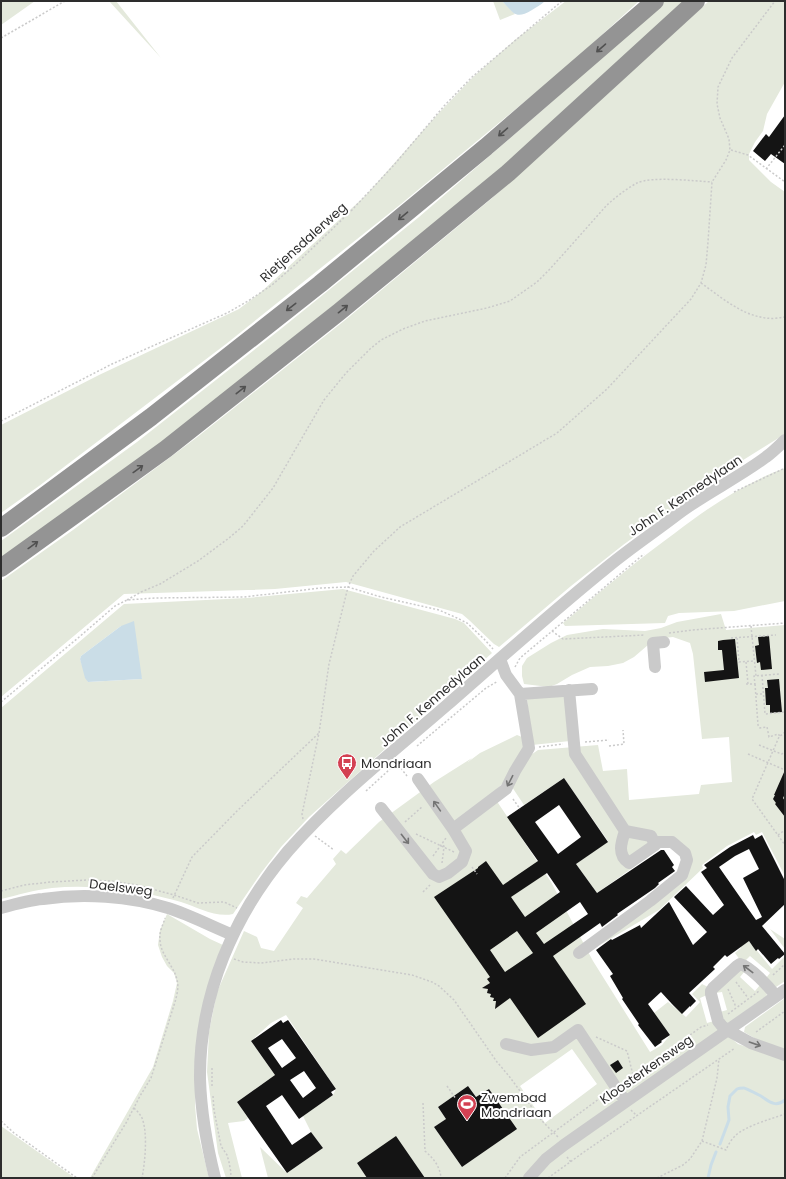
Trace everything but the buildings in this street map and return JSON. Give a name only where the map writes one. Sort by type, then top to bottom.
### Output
[{"type":"highway","points":[[1,528],[152,417],[320,284],[486,147],[654,1]]},
{"type":"highway","points":[[1,568],[166,449],[345,307],[508,173],[696,1]]},
{"type":"street","name":"John F. Kennedylaan","points":[[216,1178],[208,1148],[202,1110],[200,1078],[205,1024],[211,996],[219,970],[233,935],[262,885],[288,852],[308,830],[351,788],[611,564],[687,508],[768,456],[785,440]]},
{"type":"street","name":"John F. Kennedylaan","points":[[768,456],[785,454]]},
{"type":"street","points":[[655,667],[653,643],[664,642]]},
{"type":"street","points":[[453,829],[506,789],[529,748],[520,694],[506,675],[500,659]]},
{"type":"street","points":[[520,694],[592,689]]},
{"type":"street","points":[[569,690],[574,754],[624,831],[621,850],[624,859],[628,863],[655,845],[651,836],[624,831]]},
{"type":"street","points":[[381,808],[399,828],[433,874],[439,877],[448,873],[462,862],[466,851],[453,829],[431,798],[413,778]]},
{"type":"street","points":[[579,953],[650,901],[682,875],[688,860],[685,853],[672,842],[654,842]]},
{"type":"street","name":"Daelsweg","points":[[1,908],[43,898],[83,896],[124,899],[168,908],[233,935]]},
{"type":"street","points":[[780,993],[767,986],[743,965],[739,965],[727,975],[713,988],[711,993],[718,1021],[727,1030],[745,1040],[785,1055]]},
{"type":"street","name":"Kloosterkensweg","points":[[529,1178],[546,1159],[564,1145],[624,1101],[780,993]]},
{"type":"street","points":[[506,1044],[531,1050],[554,1047],[578,1030],[624,1101]]},
{"type":"path","points":[[1,38],[65,1]]},
{"type":"path","name":"Rietjensdalerweg","points":[[1,421],[112,364],[227,313],[272,285],[351,211],[394,165],[444,106],[472,77],[562,1]]},
{"type":"path","points":[[334,850],[308,830],[302,814],[319,733],[329,664],[348,587],[353,576],[374,551],[400,527],[557,433],[607,389],[691,299],[701,283],[706,264],[712,182],[726,160],[730,150],[729,139],[720,118],[717,104],[718,86],[732,58],[775,1]]},
{"type":"path","points":[[766,169],[785,145]]},
{"type":"path","points":[[730,150],[748,155],[785,182]]},
{"type":"path","points":[[1,702],[115,606],[160,584],[198,561],[243,526],[273,488],[324,400],[346,373],[381,340],[403,328],[425,321],[487,308],[510,300],[537,282],[606,205],[638,183],[650,180],[712,182]]},
{"type":"path","points":[[701,283],[736,307],[753,315],[768,318],[785,318]]},
{"type":"path","points":[[731,494],[785,468]]},
{"type":"path","points":[[415,748],[486,688],[500,681],[514,668],[520,658],[646,552]]},
{"type":"path","points":[[127,600],[155,598],[244,597],[321,588],[348,587],[381,597],[439,610],[457,618],[467,623],[484,639],[500,659]]},
{"type":"path","points":[[751,626],[756,676],[754,676],[758,725],[760,728],[767,727],[769,737],[778,734],[780,736]]},
{"type":"path","points":[[731,638],[776,635]]},
{"type":"path","points":[[737,638],[739,662],[754,661]]},
{"type":"path","points":[[746,662],[747,684],[755,684]]},
{"type":"path","points":[[756,676],[779,674]]},
{"type":"path","points":[[762,675],[765,714],[785,712]]},
{"type":"path","points":[[756,694],[764,694]]},
{"type":"path","points":[[609,746],[624,744],[623,730]]},
{"type":"path","points":[[785,732],[780,736],[752,798],[785,845]]},
{"type":"path","points":[[92,1178],[126,1123],[154,1070],[178,986],[177,980],[162,949],[160,934],[168,908],[192,857],[237,811],[319,733]]},
{"type":"path","points":[[759,745],[782,754],[785,751]]},
{"type":"path","points":[[390,754],[413,778]]},
{"type":"path","points":[[748,754],[785,770]]},
{"type":"path","points":[[362,793],[391,768]]},
{"type":"path","points":[[506,789],[520,809]]},
{"type":"path","points":[[431,798],[399,828],[464,856],[477,874]]},
{"type":"path","points":[[426,866],[453,829]]},
{"type":"path","points":[[778,836],[785,830]]},
{"type":"path","points":[[234,959],[243,962],[261,963],[294,959],[314,959],[412,975],[428,980],[439,986],[454,1000],[497,1062],[542,1121],[554,1132]]},
{"type":"path","points":[[505,1178],[520,1157],[633,1074],[655,1064],[660,1057],[701,1027],[718,1021],[748,998],[767,986],[772,976],[785,964]]},
{"type":"path","points":[[727,975],[748,998]]},
{"type":"path","points":[[727,975],[736,1007]]},
{"type":"path","points":[[548,1178],[719,1059],[785,1011]]},
{"type":"path","points":[[578,1030],[627,1051],[633,1074]]},
{"type":"path","points":[[657,1178],[683,1165],[690,1159],[702,1141],[717,1078],[719,1059]]},
{"type":"path","points":[[212,1063],[214,1110],[221,1146],[227,1155],[229,1162],[231,1173],[230,1178]]},
{"type":"path","points":[[447,1086],[456,1099]]},
{"type":"path","points":[[423,1103],[425,1151],[434,1160],[441,1174],[441,1178]]},
{"type":"path","points":[[134,1108],[142,1117],[146,1144],[142,1178]]},
{"type":"path","points":[[702,1141],[726,1150],[735,1136],[741,1132],[752,1126],[785,1114]]},
{"type":"path","points":[[1,1121],[14,1133],[77,1178]]},
{"type":"shaded area","points":[[1,1],[35,1],[1,25]]},
{"type":"shaded area","points":[[109,1],[116,1],[161,58]]},
{"type":"shaded area","points":[[493,1],[502,1],[515,14],[500,20]]},
{"type":"shaded area","points":[[566,1],[639,1],[569,65],[401,204],[226,344],[39,486],[1,513],[1,425],[99,375],[239,309],[260,293],[366,195],[436,116],[473,77],[516,39]]},
{"type":"shaded area","points":[[664,1],[689,1],[457,207],[133,465],[1,559],[1,541],[137,442],[282,328],[419,217],[546,107]]},
{"type":"shaded area","points":[[709,1],[785,1],[785,82],[767,114],[763,131],[749,154],[749,160],[771,182],[785,192],[785,434],[716,477],[623,545],[571,586],[499,647],[462,614],[346,582],[275,589],[124,594],[1,697],[1,581],[73,530],[196,438],[344,321],[491,199]]},
{"type":"shaded area","points":[[785,468],[785,601],[734,611],[679,613],[668,616],[665,623],[565,626],[563,623],[604,588],[701,514],[741,488]]},
{"type":"shaded area","points":[[343,589],[455,619],[464,623],[492,653],[309,817],[281,847],[233,914],[220,915],[181,902],[156,896],[124,890],[100,888],[52,888],[32,891],[1,899],[1,708],[124,604],[247,598]],"holes":[[[121,626],[142,679],[88,682],[80,659],[81,656]]]},
{"type":"shaded area","points":[[721,614],[726,630],[785,625],[785,876],[762,832],[756,835],[754,832],[727,846],[702,865],[703,868],[659,910],[600,945],[684,878],[678,842],[662,847],[597,893],[576,864],[608,841],[564,778],[524,805],[512,787],[518,768],[492,794],[551,882],[593,961],[650,1052],[662,1045],[670,1035],[654,1013],[668,1002],[686,1017],[700,1002],[692,994],[702,984],[708,987],[707,995],[700,998],[707,1023],[714,1021],[720,1012],[727,1010],[722,992],[715,993],[741,969],[745,971],[740,977],[755,991],[760,985],[766,990],[767,996],[720,1029],[738,1044],[785,1060],[785,1178],[425,1178],[396,1137],[357,1163],[367,1178],[268,1178],[260,1147],[287,1173],[323,1148],[311,1132],[303,1116],[333,1095],[336,1089],[286,1015],[271,1023],[251,1041],[275,1075],[237,1102],[248,1118],[244,1121],[228,1123],[242,1178],[226,1178],[218,1153],[207,1072],[209,1032],[217,992],[244,931],[257,937],[261,948],[274,951],[303,908],[296,903],[301,896],[307,898],[336,864],[333,859],[341,850],[346,854],[379,822],[434,782],[472,758],[468,762],[480,753],[517,735],[522,737],[525,759],[538,750],[598,745],[603,771],[627,769],[629,800],[699,794],[701,785],[732,782],[729,737],[702,739],[693,654],[690,643],[673,637],[655,639],[634,657],[623,663],[590,667],[549,687],[524,684],[522,666],[527,658],[567,635],[603,629],[645,631],[661,628],[677,622]],"holes":[[[572,1049],[597,1084],[545,1123],[520,1086]],[[468,1086],[476,1097],[489,1089],[516,1129],[462,1167],[434,1127],[446,1119],[438,1107]]]},
{"type":"shaded area","points":[[565,695],[570,741],[532,745],[527,699]]},
{"type":"shaded area","points":[[167,914],[223,945],[196,1052],[195,1105],[197,1129],[209,1178],[90,1178],[153,1067],[173,1001],[177,983],[174,973],[167,966],[162,957],[158,945],[160,930]]},
{"type":"shaded area","points":[[738,928],[772,969],[785,956],[785,981],[776,987],[766,978],[770,973],[750,956],[746,960],[740,960],[735,953],[741,948],[731,933]]},
{"type":"shaded area","points":[[770,929],[785,939],[785,949]]},
{"type":"shaded area","points":[[785,998],[785,1051],[770,1047],[744,1032],[745,1027]]},
{"type":"shaded area","points":[[1,1126],[75,1178],[1,1178]]},
{"type":"water","points":[[502,1],[545,1],[532,10],[518,15],[512,12]]},
{"type":"water","points":[[134,621],[142,679],[88,682],[85,678],[80,659],[81,656],[121,626]]},
{"type":"waterway","points":[[720,1144],[729,1120],[728,1107],[730,1096],[737,1089],[745,1088],[768,1101],[777,1104],[785,1100]]},
{"type":"waterway","points":[[708,1178],[716,1152]]},
{"type":"place","name":"Mondriaan","points":[[347,780]]},
{"type":"place","name":"Zwembad Mondriaan","points":[[467,1121]]}]
